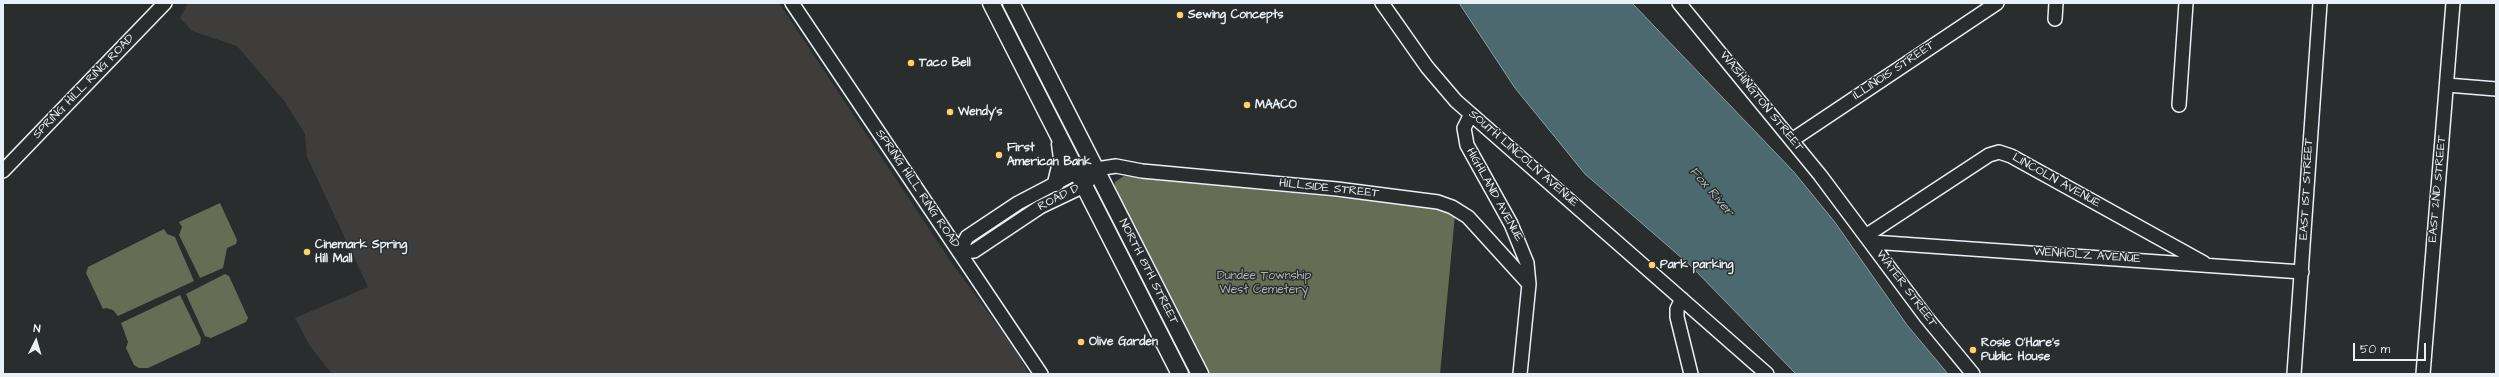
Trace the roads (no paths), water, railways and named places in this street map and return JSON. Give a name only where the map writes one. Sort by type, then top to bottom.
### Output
[{"type":"main road","name":"NORTH 8TH STREET","points":[[991,3],[1180,374]]},
{"type":"main road","name":"NORTH 8TH STREET","points":[[1011,3],[1200,374]]},
{"type":"main road","points":[[1056,183],[1062,158],[1060,138]]},
{"type":"street","name":"SPRING HILL RING ROAD","points":[[3,171],[165,3]]},
{"type":"street","name":"SPRING HILL RING ROAD","points":[[792,3],[1041,374]]},
{"type":"street","name":"SOUTH LINCOLN AVENUE","points":[[1382,3],[1443,87],[1471,114],[1682,299]]},
{"type":"street","name":"WASHINGTON STREET","points":[[1679,3],[1792,140],[1841,203]]},
{"type":"street","name":"ILLINOIS STREET","points":[[1792,140],[1997,3]]},
{"type":"street","points":[[2055,19],[2056,3]]},
{"type":"street","points":[[2179,105],[2186,3]]},
{"type":"street","name":"EAST 1ST STREET","points":[[2294,374],[2302,272],[2306,185],[2320,3]]},
{"type":"street","name":"EAST 2ND STREET","points":[[2423,374],[2453,3]]},
{"type":"street","points":[[2447,85],[2496,89]]},
{"type":"street","name":"HIGHLAND AVENUE","points":[[1471,114],[1464,127],[1467,145],[1518,237],[1527,263],[1529,284],[1520,374]]},
{"type":"street","name":"LINCOLN AVENUE","points":[[1869,239],[1987,156],[2000,152],[2207,265]]},
{"type":"street","name":"HILLSIDE STREET","points":[[1096,170],[1116,166],[1146,171],[1337,189],[1438,202],[1452,207],[1468,217],[1529,284]]},
{"type":"street","name":"ROAD D","points":[[959,252],[974,251],[1096,170]]},
{"type":"street","name":"ROAD D","points":[[959,252],[968,237],[1018,203],[1056,183],[1081,179]]},
{"type":"street","name":"WATER STREET","points":[[1841,203],[1926,317],[1973,374]]},
{"type":"street","name":"WENHOLZ AVENUE","points":[[1869,239],[2302,272]]},
{"type":"street","points":[[1691,374],[1677,317],[1677,309],[1682,299],[1767,374]]},
{"type":"water","name":"Fox River","points":[[1459,3],[1632,3],[1793,171],[1834,221],[1907,325],[1948,374],[1796,374],[1691,266],[1585,174],[1515,88]]},
{"type":"place","name":"Sewing Concepts","points":[[1180,15]]},
{"type":"place","name":"Taco Bell","points":[[911,63]]},
{"type":"place","name":"MAACO","points":[[1247,105]]},
{"type":"place","name":"Wendy's","points":[[950,112]]},
{"type":"place","name":"First American Bank","points":[[999,155]]},
{"type":"place","name":"Cinemark Spring Hill Mall","points":[[307,252]]},
{"type":"place","name":"Park parking","points":[[1652,265]]},
{"type":"place","name":"Olive Garden","points":[[1081,342]]},
{"type":"place","name":"Rosie O'Hare's Public House","points":[[1973,350]]},
{"type":"park label","name":"Dundee Township West Cemetery","points":[[1264,283]]}]
